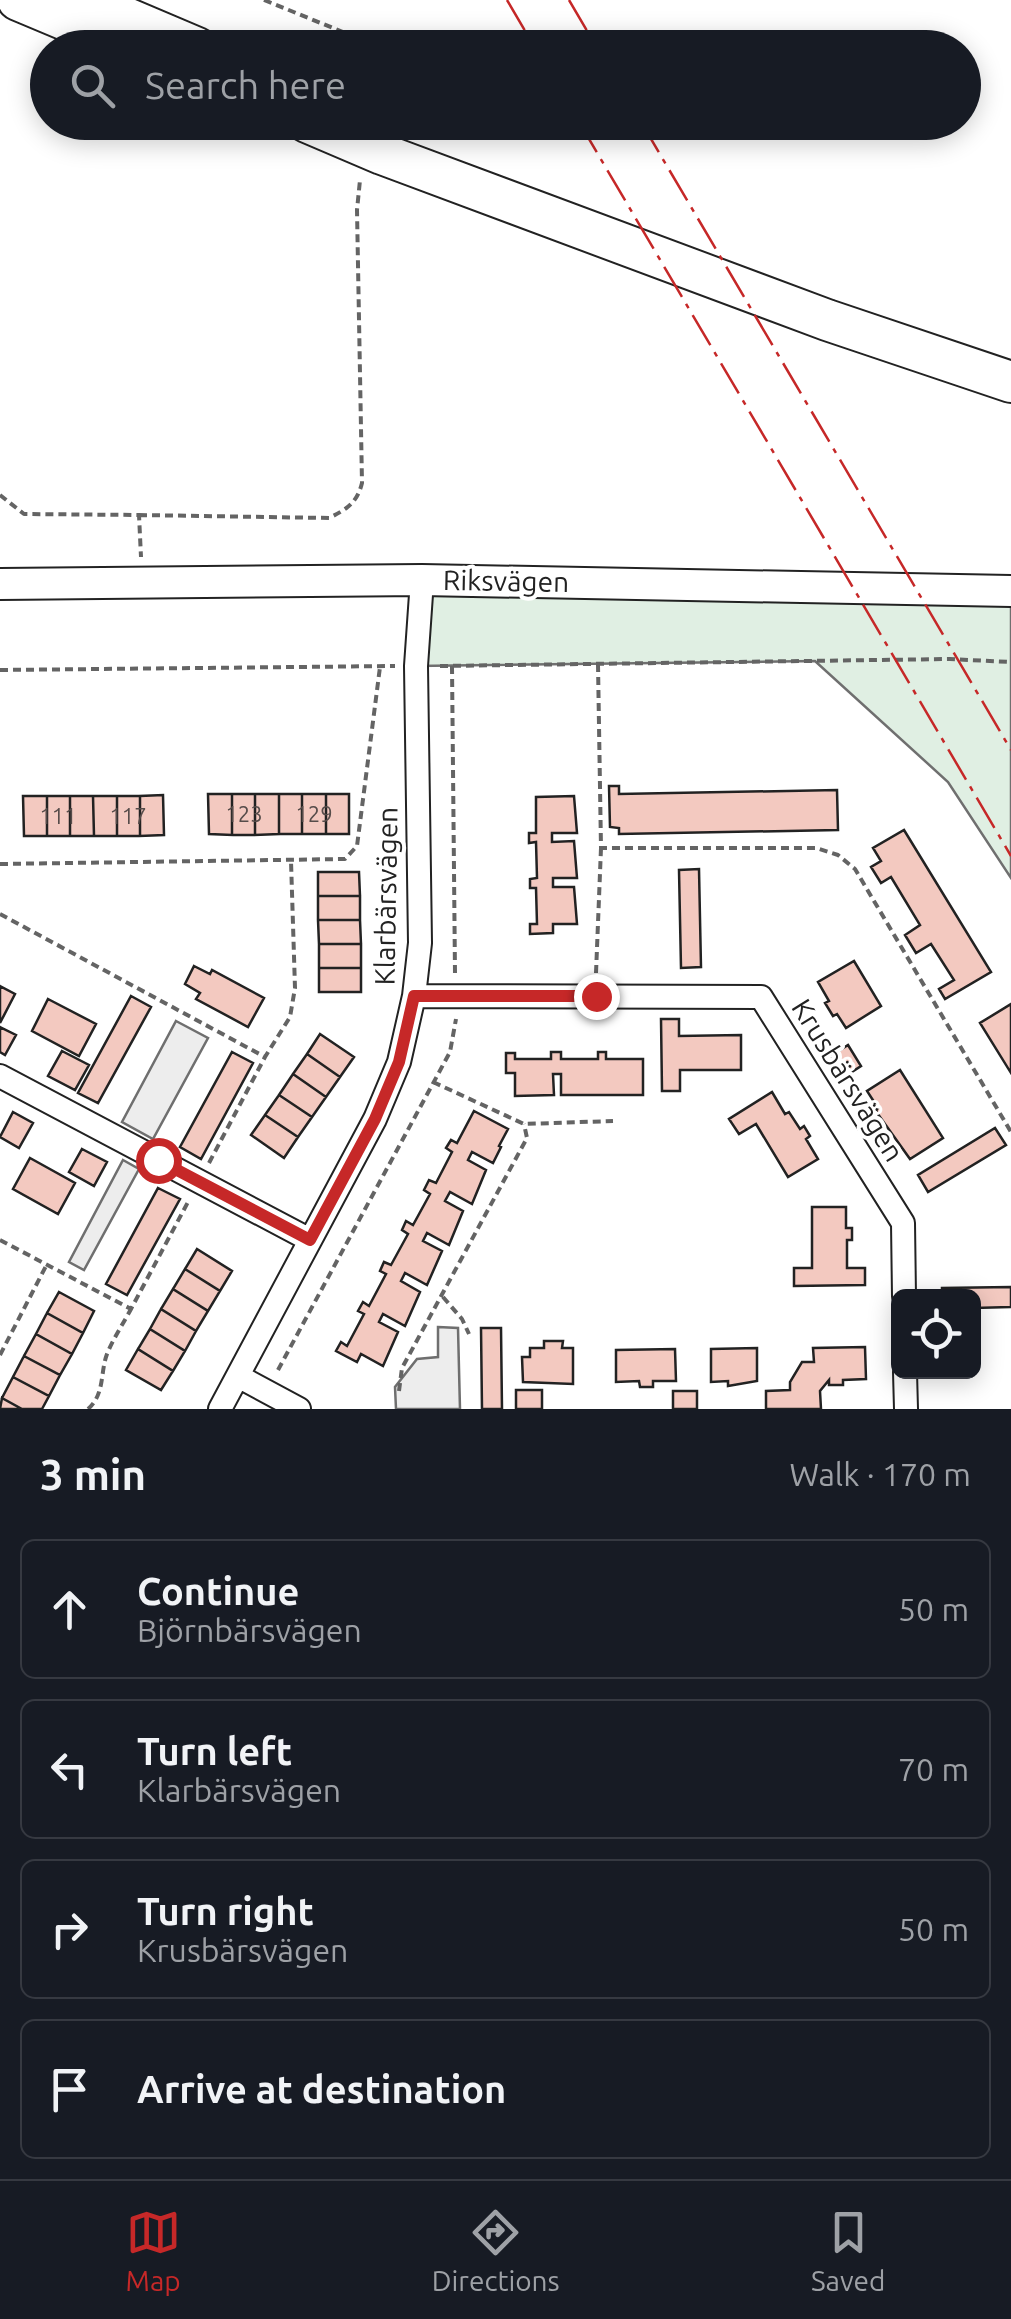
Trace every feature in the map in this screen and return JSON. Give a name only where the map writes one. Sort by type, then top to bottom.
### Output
[{"type":"highway","points":[[18,0],[88,30]]},
{"type":"highway","points":[[84,0],[155,30]]},
{"type":"highway","points":[[349,140],[827,320],[1011,382]]},
{"type":"highway","points":[[424,140],[1011,358]]},
{"type":"street","name":"Riksvägen","points":[[0,584],[422,580],[1011,591]]},
{"type":"street","name":"Klarbärsvägen","points":[[220,1409],[375,1119],[399,1062],[414,996],[420,943],[416,666],[422,580]]},
{"type":"street","name":"Krusbärsvägen","points":[[414,996],[761,997],[902,1224],[904,1289]]},
{"type":"street","points":[[0,1076],[310,1240]]},
{"type":"street","points":[[238,1376],[299,1409]]},
{"type":"street","points":[[906,1379],[906,1409]]},
{"type":"path","points":[[264,0],[337,30]]},
{"type":"path","points":[[0,495],[24,514],[329,518],[350,508],[362,483],[357,210],[360,176]]},
{"type":"path","points":[[139,515],[142,581]]},
{"type":"path","points":[[0,670],[950,659],[1011,662]]},
{"type":"path","points":[[596,996],[601,848],[598,664]]},
{"type":"path","points":[[0,864],[345,859],[357,846],[380,666]]},
{"type":"path","points":[[601,848],[816,848],[838,855],[855,869],[1011,1132]]},
{"type":"path","points":[[88,1409],[95,1403],[106,1357],[130,1309],[290,1017],[296,988],[291,860]]},
{"type":"path","points":[[0,914],[265,1057]]},
{"type":"path","points":[[433,1082],[524,1124],[614,1122]]},
{"type":"path","points":[[399,1391],[402,1368],[526,1138],[524,1124]]},
{"type":"path","points":[[0,1240],[130,1309]]},
{"type":"path","points":[[0,1355],[47,1264]]},
{"type":"path","points":[[441,1296],[462,1319],[469,1334]]},
{"type":"green space","points":[[422,580],[1011,591],[1011,878],[948,782],[815,661],[416,666]]},
{"type":"shaded area","points":[[176,1021],[208,1038],[153,1139],[122,1122]]},
{"type":"shaded area","points":[[123,1160],[139,1169],[84,1270],[69,1262]]},
{"type":"shaded area","points":[[438,1327],[458,1328],[460,1409],[396,1409],[395,1387],[417,1359],[438,1357]]},
{"type":"building","points":[[609,786],[619,786],[619,794],[837,790],[838,830],[619,834],[619,828],[610,827]]},
{"type":"building","points":[[208,794],[232,794],[232,835],[209,834]]},
{"type":"building","points":[[232,794],[255,794],[255,835],[232,835]]},
{"type":"building","points":[[255,794],[279,794],[279,834],[255,835]]},
{"type":"building","points":[[279,794],[302,794],[302,834],[279,834]]},
{"type":"building","points":[[302,794],[326,794],[326,834],[302,834]]},
{"type":"building","points":[[326,794],[349,794],[349,834],[326,834]]},
{"type":"building","points":[[163,795],[164,835],[140,836],[140,796]]},
{"type":"building","points":[[23,796],[47,796],[47,836],[24,836]]},
{"type":"building","points":[[47,796],[70,796],[70,836],[47,836]]},
{"type":"building","points":[[70,796],[93,796],[94,836],[70,836]]},
{"type":"building","points":[[93,796],[117,796],[117,836],[94,836]]},
{"type":"building","points":[[117,796],[140,796],[140,836],[117,836]]},
{"type":"building","points":[[574,796],[577,833],[552,833],[552,842],[574,841],[577,878],[553,878],[553,887],[574,887],[577,924],[553,924],[553,933],[530,934],[530,924],[537,924],[536,888],[530,888],[530,879],[537,878],[536,842],[529,843],[529,833],[536,833],[536,797]]},
{"type":"building","points":[[904,830],[991,972],[945,999],[939,989],[954,980],[931,944],[916,953],[905,935],[920,925],[891,877],[881,883],[871,867],[881,861],[873,848]]},
{"type":"building","points":[[699,869],[701,967],[681,968],[679,870]]},
{"type":"building","points":[[318,872],[359,872],[360,896],[318,896]]},
{"type":"building","points":[[318,896],[360,896],[360,920],[318,920]]},
{"type":"building","points":[[318,920],[360,920],[361,944],[319,944]]},
{"type":"building","points":[[319,944],[361,944],[361,968],[319,968]]},
{"type":"building","points":[[854,961],[881,1006],[846,1028],[825,1003],[829,1001],[818,982]]},
{"type":"building","points":[[194,966],[210,974],[212,970],[264,998],[248,1027],[196,999],[200,993],[185,984]]},
{"type":"building","points":[[319,968],[361,968],[361,992],[319,992]]},
{"type":"building","points":[[0,986],[15,994],[0,1023]]},
{"type":"building","points":[[131,996],[151,1007],[98,1103],[78,1093]]},
{"type":"building","points":[[48,999],[96,1024],[79,1056],[32,1031]]},
{"type":"building","points":[[1011,1004],[1011,1073],[980,1023]]},
{"type":"building","points":[[661,1019],[679,1019],[679,1036],[741,1035],[741,1070],[680,1070],[680,1091],[662,1091]]},
{"type":"building","points":[[0,1027],[16,1035],[5,1055],[0,1052]]},
{"type":"building","points":[[320,1034],[354,1057],[340,1077],[307,1054]]},
{"type":"building","points":[[848,1045],[861,1066],[844,1077],[831,1056]]},
{"type":"building","points":[[62,1051],[89,1065],[75,1090],[48,1076]]},
{"type":"building","points":[[232,1052],[253,1063],[201,1159],[180,1147]]},
{"type":"building","points":[[551,1052],[561,1052],[561,1059],[598,1059],[598,1052],[606,1052],[606,1059],[643,1059],[643,1095],[561,1095],[561,1074],[553,1074],[554,1095],[515,1096],[515,1073],[506,1073],[506,1053],[515,1053],[515,1059],[551,1059]]},
{"type":"building","points":[[307,1054],[340,1077],[326,1097],[293,1074]]},
{"type":"building","points":[[900,1070],[943,1138],[910,1159],[875,1110],[878,1108],[867,1091]]},
{"type":"building","points":[[293,1074],[326,1097],[312,1117],[279,1095]]},
{"type":"building","points":[[772,1092],[785,1114],[789,1112],[800,1129],[804,1126],[810,1136],[806,1139],[818,1159],[788,1177],[756,1124],[739,1134],[729,1119]]},
{"type":"building","points":[[279,1095],[312,1117],[298,1137],[265,1115]]},
{"type":"building","points":[[474,1111],[508,1129],[501,1147],[493,1163],[472,1152],[468,1160],[486,1170],[472,1204],[450,1192],[445,1201],[463,1211],[449,1245],[427,1233],[423,1241],[442,1251],[427,1285],[405,1273],[401,1281],[420,1292],[405,1326],[383,1314],[379,1322],[398,1332],[383,1366],[361,1354],[357,1362],[336,1351],[341,1342],[347,1346],[364,1314],[358,1311],[363,1302],[369,1306],[386,1274],[380,1271],[384,1262],[391,1265],[408,1234],[402,1230],[406,1221],[413,1225],[430,1194],[424,1190],[429,1180],[436,1183],[452,1152],[446,1148],[451,1140],[457,1143]]},
{"type":"building","points":[[13,1112],[33,1123],[19,1148],[0,1137]]},
{"type":"building","points":[[265,1115],[298,1137],[284,1158],[251,1135]]},
{"type":"building","points":[[995,1128],[1006,1145],[928,1192],[918,1175]]},
{"type":"building","points":[[82,1149],[107,1162],[94,1186],[69,1172]]},
{"type":"building","points":[[30,1158],[75,1183],[58,1214],[13,1189]]},
{"type":"building","points":[[158,1188],[180,1199],[127,1295],[106,1284]]},
{"type":"building","points":[[812,1207],[846,1207],[846,1228],[852,1228],[852,1240],[847,1240],[847,1268],[865,1268],[865,1285],[794,1286],[794,1268],[812,1268]]},
{"type":"building","points":[[197,1249],[232,1271],[220,1291],[185,1269]]},
{"type":"building","points":[[185,1269],[220,1291],[208,1311],[173,1289]]},
{"type":"building","points":[[1011,1287],[1011,1307],[981,1308],[981,1289],[942,1288]]},
{"type":"building","points":[[173,1289],[208,1311],[196,1331],[161,1309]]},
{"type":"building","points":[[59,1292],[94,1311],[83,1333],[47,1313]]},
{"type":"building","points":[[161,1309],[196,1331],[185,1351],[150,1329]]},
{"type":"building","points":[[47,1313],[83,1333],[72,1354],[36,1334]]},
{"type":"building","points":[[481,1328],[501,1328],[502,1409],[482,1409]]},
{"type":"building","points":[[150,1329],[185,1351],[173,1371],[138,1349]]},
{"type":"building","points":[[36,1334],[72,1354],[60,1375],[24,1356]]},
{"type":"building","points":[[544,1341],[563,1341],[562,1348],[573,1348],[573,1384],[523,1382],[522,1357],[530,1357],[530,1348],[544,1348]]},
{"type":"building","points":[[865,1347],[866,1379],[843,1380],[843,1385],[829,1385],[829,1380],[820,1391],[821,1409],[766,1409],[766,1391],[790,1390],[790,1382],[802,1362],[814,1362],[813,1348]]},
{"type":"building","points":[[757,1348],[757,1381],[728,1386],[728,1381],[711,1382],[711,1349]]},
{"type":"building","points":[[138,1349],[173,1371],[161,1390],[126,1370]]},
{"type":"building","points":[[675,1349],[676,1381],[653,1381],[653,1387],[640,1387],[639,1381],[616,1382],[616,1350]]},
{"type":"building","points":[[24,1356],[60,1375],[49,1396],[13,1377]]},
{"type":"building","points":[[13,1377],[49,1396],[42,1409],[22,1409],[2,1398]]},
{"type":"building","points":[[516,1390],[542,1390],[542,1409],[516,1409]]},
{"type":"building","points":[[673,1391],[697,1391],[697,1409],[673,1409]]},
{"type":"building","points":[[2,1398],[22,1409],[0,1409]]},
{"type":"power","points":[[507,0],[524,30]]},
{"type":"power","points":[[569,0],[586,30]]},
{"type":"power","points":[[590,140],[1011,856]]},
{"type":"power","points":[[652,140],[1011,750]]},
{"type":"route","points":[[158,1160],[310,1240],[375,1119],[399,1062],[414,996],[596,996]]}]
